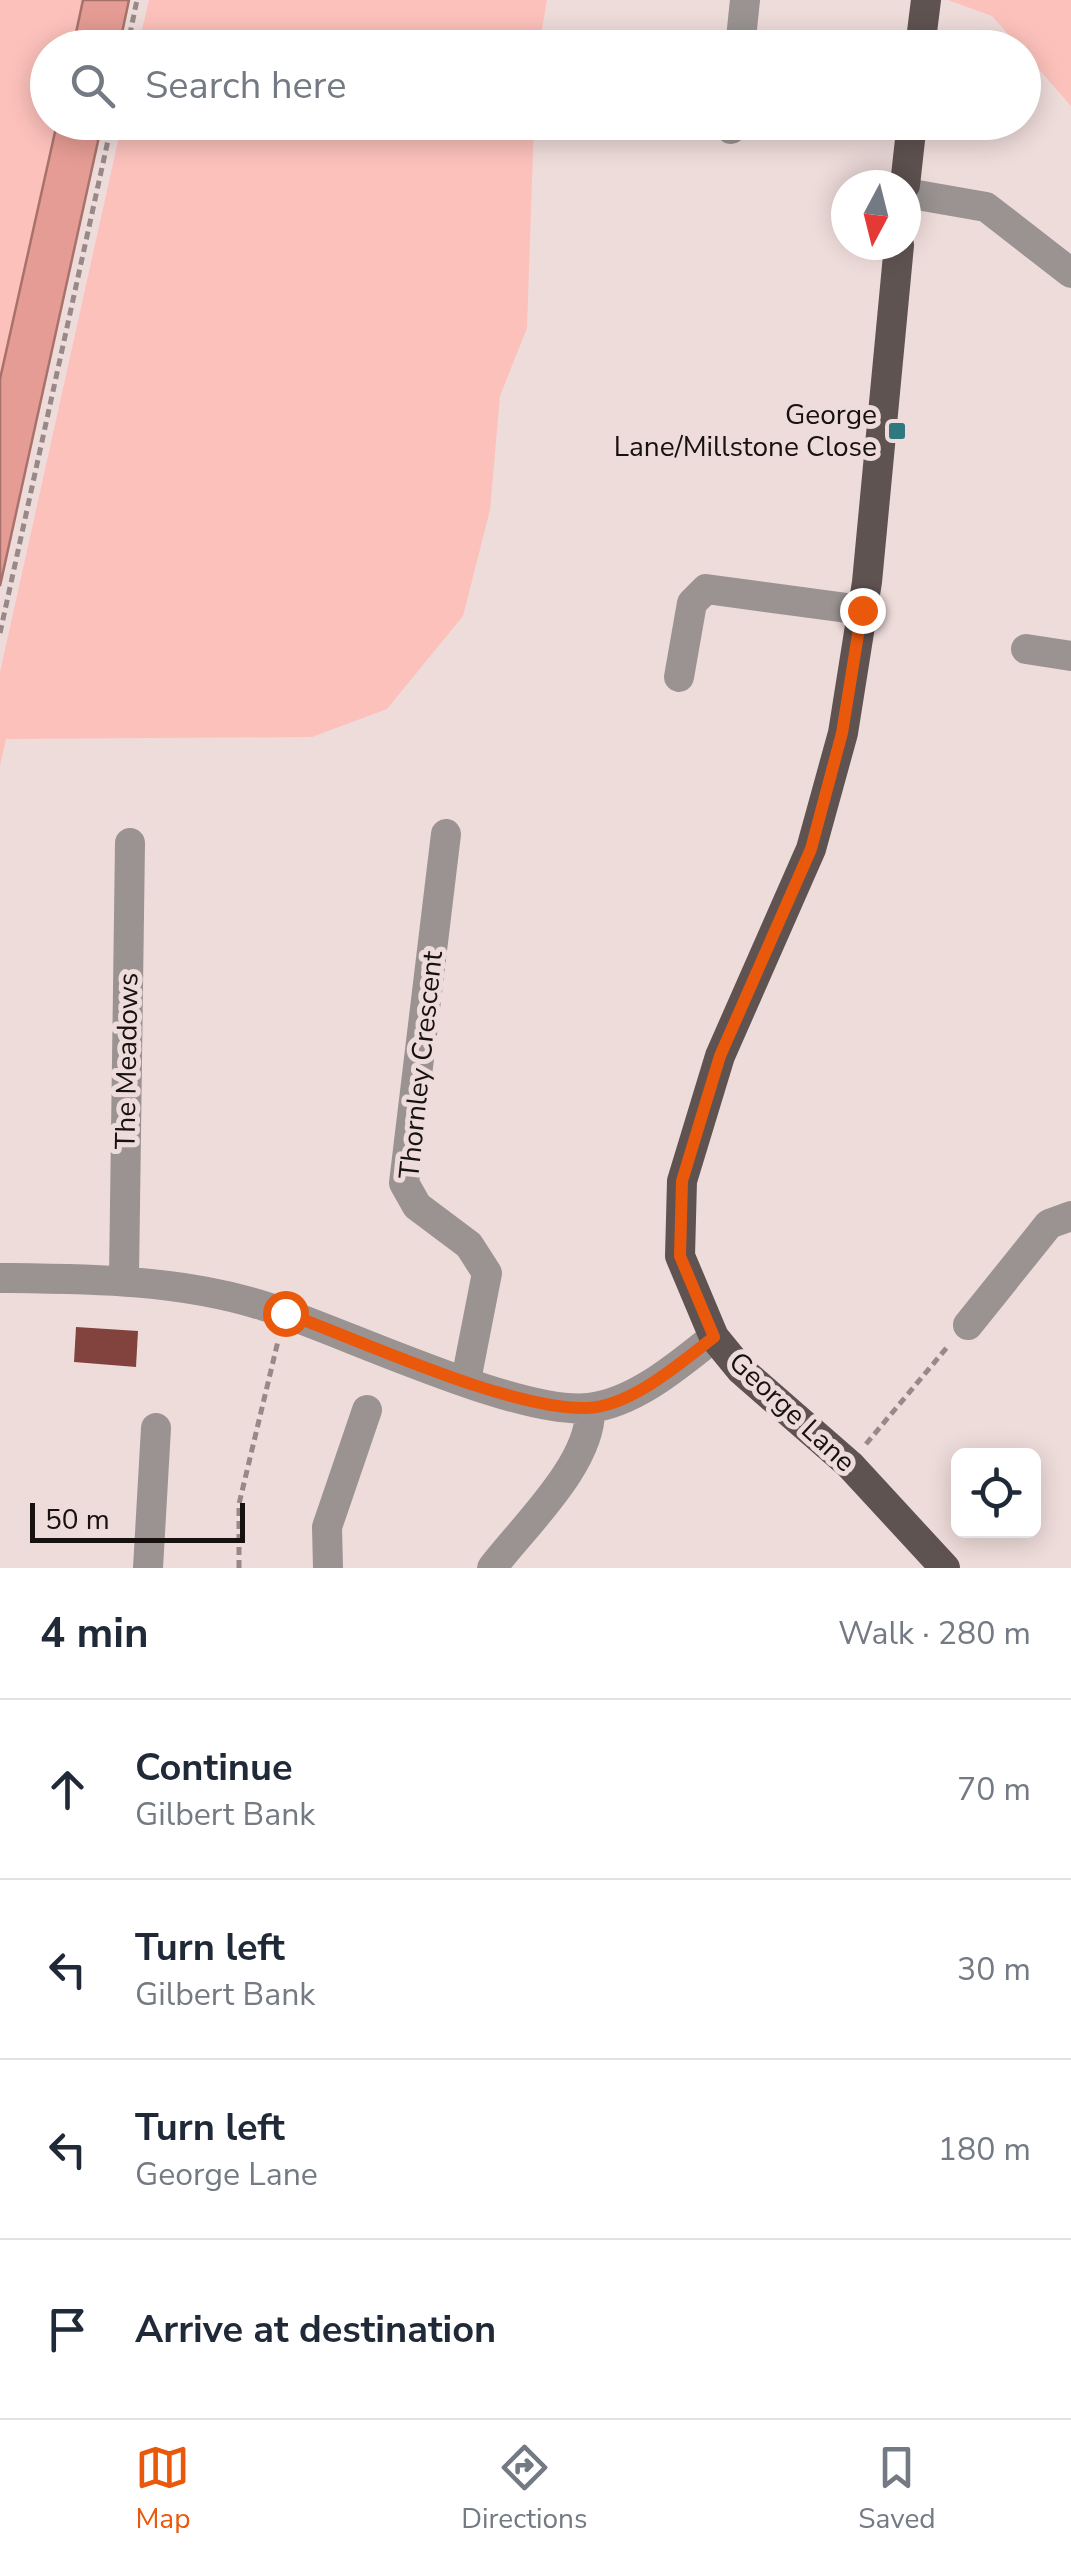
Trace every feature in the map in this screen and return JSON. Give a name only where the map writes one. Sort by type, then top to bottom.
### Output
[{"type":"main road","points":[[922,30],[926,0]]},
{"type":"main road","points":[[907,170],[910,140]]},
{"type":"main road","name":"George Lane","points":[[897,260],[862,610],[842,733],[811,849],[720,1056],[682,1181],[680,1256],[714,1337],[741,1370],[850,1465],[945,1568]]},
{"type":"street","points":[[742,30],[744,0]]},
{"type":"street","points":[[921,196],[986,208],[1071,273]]},
{"type":"street","points":[[679,677],[692,602],[706,589],[862,610]]},
{"type":"street","points":[[1026,649],[1071,656]]},
{"type":"street","name":"Thornley Crescent","points":[[446,834],[404,1183],[417,1206],[469,1246],[487,1273],[466,1380]]},
{"type":"street","name":"The Meadows","points":[[124,1278],[130,844]]},
{"type":"street","points":[[968,1324],[1049,1224],[1071,1216]]},
{"type":"street","points":[[0,1278],[124,1278],[285,1313],[536,1402],[590,1408],[634,1392],[714,1337]]},
{"type":"street","points":[[492,1568],[572,1466],[591,1428],[590,1408]]},
{"type":"street","points":[[328,1568],[326,1527],[367,1410]]},
{"type":"street","points":[[148,1568],[156,1428]]},
{"type":"path","points":[[131,30],[137,0]]},
{"type":"path","points":[[0,633],[108,140]]},
{"type":"path","points":[[239,1568],[239,1504],[285,1313]]},
{"type":"path","points":[[850,1465],[897,1402],[968,1324]]},
{"type":"shaded area","points":[[0,0],[83,0],[77,30],[30,30],[30,140],[53,140],[0,379]]},
{"type":"shaded area","points":[[83,0],[129,0],[123,30],[77,30]]},
{"type":"shaded area","points":[[149,0],[547,0],[542,30],[142,30]]},
{"type":"shaded area","points":[[948,0],[1071,0],[1071,106],[1041,72],[1041,30],[1004,30],[992,16]]},
{"type":"shaded area","points":[[53,140],[98,140],[0,586],[0,379]]},
{"type":"shaded area","points":[[118,140],[533,140],[527,328],[500,396],[490,510],[463,616],[387,709],[312,737],[6,739],[0,766],[0,672]]},
{"type":"building","points":[[76,1327],[138,1331],[136,1367],[74,1362]]},
{"type":"place","name":"George Lane/Millstone Close","points":[[897,431]]},
{"type":"route","points":[[285,1313],[536,1402],[590,1408],[634,1392],[714,1337],[680,1256],[682,1181],[720,1056],[811,849],[842,733],[862,610]]}]
